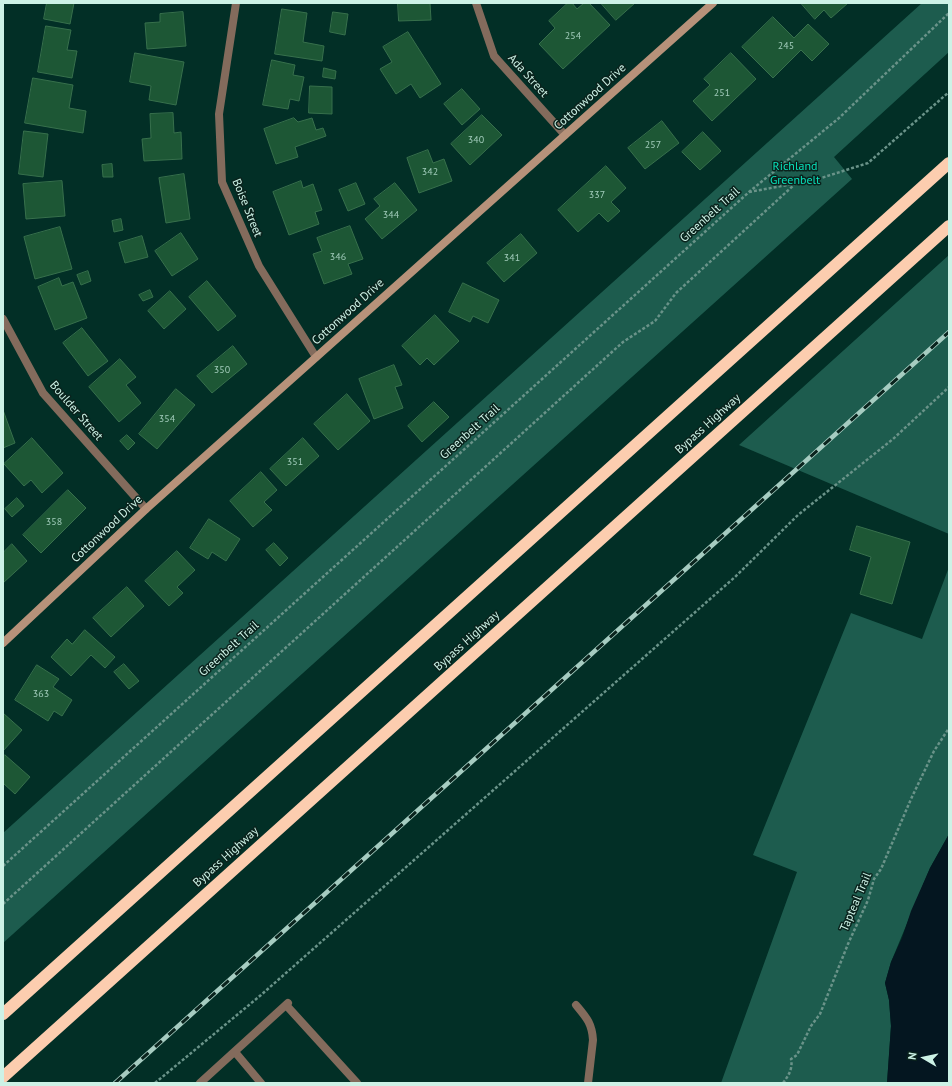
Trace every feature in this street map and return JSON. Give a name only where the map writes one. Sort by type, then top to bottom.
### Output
[{"type":"highway","points":[[3,1014],[949,163]]},
{"type":"highway","name":"Bypass Highway","points":[[3,1077],[949,226]]},
{"type":"street","name":"Boise Street","points":[[236,3],[219,114],[222,182],[259,266],[316,357]]},
{"type":"street","name":"Ada Street","points":[[476,3],[494,56],[565,135]]},
{"type":"street","name":"Cottonwood Drive","points":[[3,643],[146,509],[713,3]]},
{"type":"street","name":"Boulder Street","points":[[3,319],[43,393],[146,509]]},
{"type":"street","points":[[200,1083],[287,1004],[357,1083]]},
{"type":"street","points":[[576,1005],[589,1022],[593,1033],[594,1040],[588,1083]]},
{"type":"street","points":[[235,1052],[261,1083]]},
{"type":"path","name":"Greenbelt Trail","points":[[3,866],[117,761],[749,192],[839,118],[949,13]]},
{"type":"path","points":[[749,192],[815,180],[868,163],[949,92]]},
{"type":"path","points":[[3,904],[623,342],[655,320],[676,293],[795,184]]},
{"type":"path","points":[[155,1083],[267,990],[736,577],[794,519],[832,486],[893,438],[949,387]]},
{"type":"path","name":"Tapteal Trail","points":[[783,1083],[788,1077],[793,1066],[792,1058],[797,1055],[811,1026],[820,1014],[848,944],[868,900],[874,879],[880,869],[911,799],[934,751],[949,728]]},
{"type":"green space","name":"Richland Greenbelt","points":[[922,3],[949,3],[949,52],[834,157],[852,179],[3,943],[3,833]]},
{"type":"green space","points":[[949,255],[949,534],[739,445]]},
{"type":"green space","points":[[949,567],[949,834],[930,868],[891,962],[885,983],[889,1000],[891,1026],[887,1083],[721,1083],[797,872],[753,855],[851,613],[922,639]]},
{"type":"water","points":[[949,834],[949,1083],[887,1083],[891,1026],[889,1000],[885,983],[891,962],[902,938],[911,911],[930,868]]},
{"type":"building","points":[[47,3],[74,3],[70,24],[44,19]]},
{"type":"building","points":[[398,3],[430,3],[431,20],[399,21]]},
{"type":"building","points":[[568,3],[572,3],[577,9],[584,3],[589,3],[610,25],[563,69],[539,44],[555,28],[549,21]]},
{"type":"building","points":[[601,3],[635,3],[616,20]]},
{"type":"building","points":[[801,3],[848,3],[831,18],[824,10],[815,19]]},
{"type":"building","points":[[282,9],[307,13],[303,42],[324,46],[322,61],[275,54]]},
{"type":"building","points":[[183,12],[186,46],[147,49],[145,23],[160,22],[160,14]]},
{"type":"building","points":[[333,12],[348,14],[345,35],[330,32]]},
{"type":"building","points":[[773,17],[794,38],[808,24],[829,44],[812,61],[801,50],[773,78],[742,47]]},
{"type":"building","points":[[46,26],[71,30],[67,50],[77,51],[72,78],[38,72]]},
{"type":"building","points":[[408,32],[441,84],[420,98],[411,84],[396,94],[380,69],[392,62],[383,47]]},
{"type":"building","points":[[135,53],[184,62],[176,105],[149,100],[151,86],[130,82]]},
{"type":"building","points":[[731,53],[756,79],[712,121],[693,101],[710,85],[704,79]]},
{"type":"building","points":[[272,60],[295,65],[293,75],[304,77],[299,101],[290,99],[288,109],[263,105]]},
{"type":"building","points":[[324,68],[336,71],[335,79],[323,77]]},
{"type":"building","points":[[33,78],[73,85],[69,108],[86,111],[83,133],[25,123]]},
{"type":"building","points":[[310,86],[332,87],[332,114],[309,113]]},
{"type":"building","points":[[462,89],[480,109],[462,125],[444,104]]},
{"type":"building","points":[[173,113],[174,133],[181,132],[182,159],[144,161],[142,139],[151,138],[150,114]]},
{"type":"building","points":[[482,115],[502,135],[470,165],[451,144]]},
{"type":"building","points":[[294,118],[298,122],[312,118],[316,130],[323,128],[326,136],[295,147],[298,157],[276,164],[264,129]]},
{"type":"building","points":[[662,121],[679,143],[645,169],[628,148]]},
{"type":"building","points":[[24,131],[48,134],[43,177],[19,174]]},
{"type":"building","points":[[703,132],[721,151],[700,170],[682,152]]},
{"type":"building","points":[[428,150],[433,163],[444,159],[452,181],[419,193],[407,158]]},
{"type":"building","points":[[112,164],[113,177],[103,177],[102,165]]},
{"type":"building","points":[[606,166],[626,188],[611,202],[620,211],[608,222],[599,213],[578,232],[558,210]]},
{"type":"building","points":[[184,174],[190,219],[166,223],[159,178]]},
{"type":"building","points":[[62,181],[65,216],[26,219],[23,184]]},
{"type":"building","points":[[301,181],[303,188],[313,184],[322,210],[315,212],[319,224],[289,235],[273,192]]},
{"type":"building","points":[[356,183],[365,204],[348,211],[339,190]]},
{"type":"building","points":[[395,183],[417,210],[382,239],[365,219],[380,206],[374,199]]},
{"type":"building","points":[[121,219],[123,230],[114,232],[112,221]]},
{"type":"building","points":[[350,226],[363,259],[348,264],[352,274],[324,284],[313,254],[322,251],[317,238]]},
{"type":"building","points":[[60,227],[72,269],[35,279],[24,237]]},
{"type":"building","points":[[181,233],[198,259],[172,276],[155,251]]},
{"type":"building","points":[[521,234],[537,253],[504,282],[487,263]]},
{"type":"building","points":[[142,236],[148,257],[125,263],[119,243]]},
{"type":"building","points":[[88,271],[91,281],[81,285],[77,275]]},
{"type":"building","points":[[59,278],[62,286],[73,282],[87,318],[55,330],[38,287]]},
{"type":"building","points":[[207,281],[236,316],[218,331],[189,297]]},
{"type":"building","points":[[463,283],[499,300],[488,323],[473,316],[470,322],[449,312]]},
{"type":"building","points":[[150,290],[153,297],[143,301],[139,295]]},
{"type":"building","points":[[170,291],[186,309],[164,329],[148,311]]},
{"type":"building","points":[[435,315],[459,341],[434,365],[427,358],[420,365],[402,346]]},
{"type":"building","points":[[82,328],[108,361],[88,376],[63,343]]},
{"type":"building","points":[[233,346],[247,364],[212,393],[197,376]]},
{"type":"building","points":[[120,359],[136,377],[126,385],[141,403],[119,422],[89,387]]},
{"type":"building","points":[[394,365],[402,385],[395,387],[403,408],[374,419],[359,379]]},
{"type":"building","points":[[176,389],[195,405],[157,449],[139,434]]},
{"type":"building","points":[[347,394],[370,421],[338,450],[314,424]]},
{"type":"building","points":[[434,402],[449,417],[422,442],[408,426]]},
{"type":"building","points":[[3,410],[15,443],[3,448]]},
{"type":"building","points":[[127,435],[135,443],[128,450],[120,441]]},
{"type":"building","points":[[32,438],[63,473],[42,493],[31,480],[24,486],[4,464]]},
{"type":"building","points":[[303,438],[319,456],[286,486],[270,469]]},
{"type":"building","points":[[261,472],[277,490],[264,502],[272,510],[253,527],[230,501]]},
{"type":"building","points":[[68,490],[86,508],[41,553],[23,535]]},
{"type":"building","points":[[17,498],[24,506],[12,517],[5,509]]},
{"type":"building","points":[[209,519],[240,539],[226,561],[212,552],[208,559],[190,548]]},
{"type":"building","points":[[857,526],[910,542],[892,604],[860,594],[871,557],[850,550]]},
{"type":"building","points":[[274,543],[288,558],[280,566],[266,550]]},
{"type":"building","points":[[12,544],[27,561],[3,583],[3,553]]},
{"type":"building","points":[[177,551],[195,570],[177,587],[183,593],[169,606],[145,581]]},
{"type":"building","points":[[127,587],[144,606],[111,637],[93,618]]},
{"type":"building","points":[[85,630],[115,657],[105,668],[91,655],[71,676],[51,657],[67,639],[72,644]]},
{"type":"building","points":[[124,664],[139,681],[129,689],[114,672]]},
{"type":"building","points":[[37,665],[59,679],[53,687],[72,700],[62,716],[54,711],[48,721],[15,700]]},
{"type":"building","points":[[3,713],[22,730],[3,751]]},
{"type":"building","points":[[5,755],[30,777],[15,794],[3,783],[3,757]]},
{"type":"railway","points":[[115,1083],[949,332]]}]
